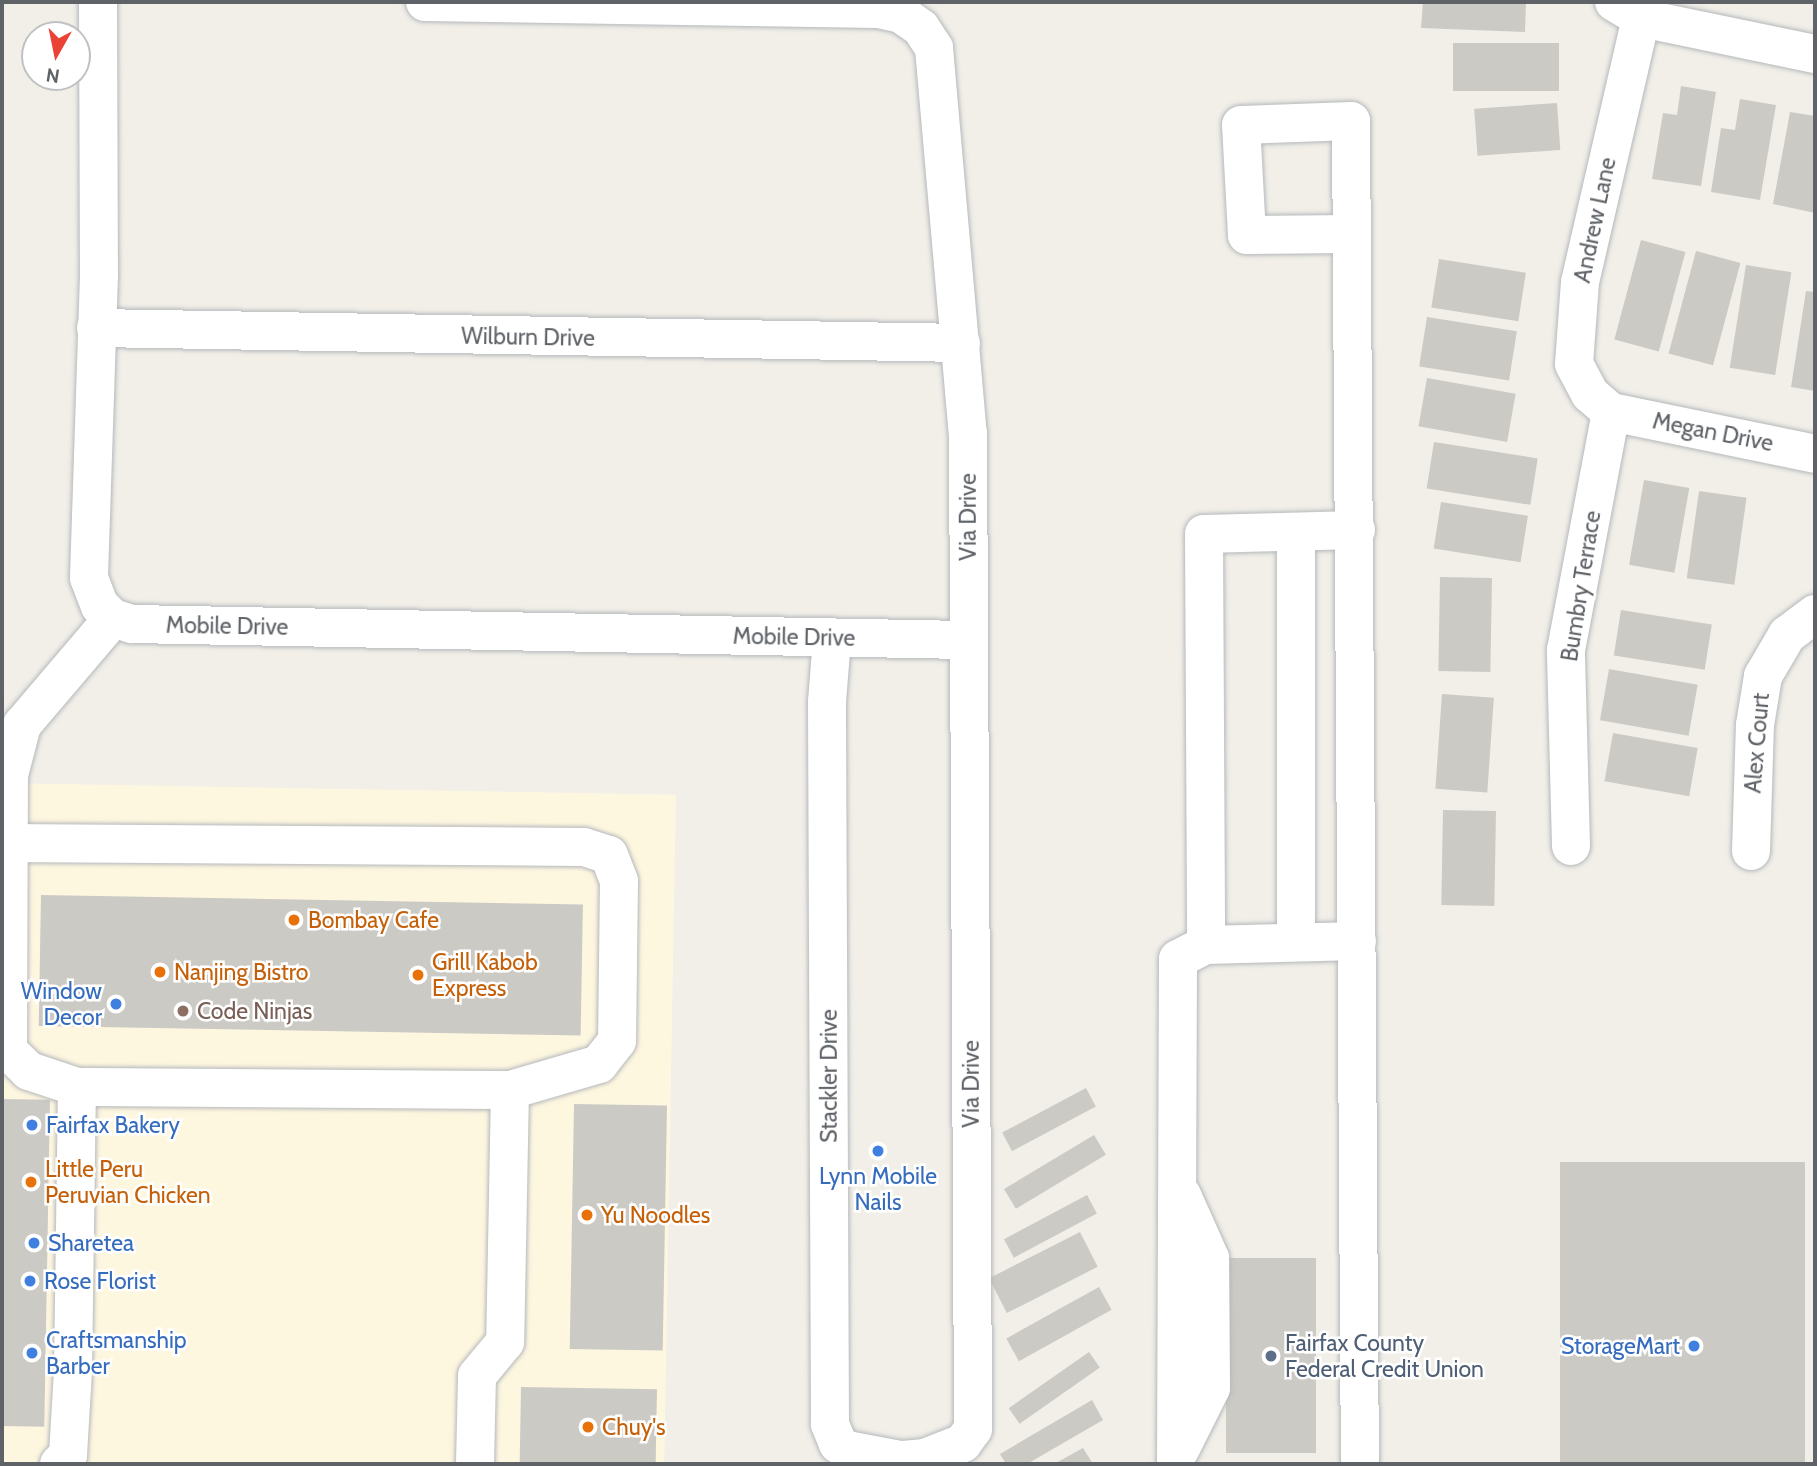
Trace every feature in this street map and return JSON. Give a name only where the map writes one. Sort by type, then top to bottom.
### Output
[{"type":"street","points":[[6,843],[584,847],[608,855],[619,881],[617,1041],[599,1064],[510,1090],[77,1087],[29,1071],[5,1053],[6,843],[9,775],[22,725],[113,618],[100,606],[89,578],[96,328],[98,2]]},
{"type":"street","name":"Via Drive","points":[[425,2],[878,9],[901,15],[921,28],[938,66],[968,433],[973,1429],[963,1443],[925,1458],[900,1462]]},
{"type":"street","name":"Andrew Lane","points":[[1611,412],[1590,394],[1574,364],[1580,282],[1627,10],[1815,54]]},
{"type":"street","points":[[1350,234],[1356,530],[1360,1464]]},
{"type":"street","name":"Wilburn Drive","points":[[96,328],[961,343]]},
{"type":"street","name":"Megan Drive","points":[[1611,412],[1815,454]]},
{"type":"street","name":"Bumbry Terrace","points":[[1571,846],[1566,650],[1611,412]]},
{"type":"street","points":[[1206,945],[1204,534],[1356,530]]},
{"type":"street","points":[[1296,532],[1296,941]]},
{"type":"street","name":"Alex Court","points":[[1751,851],[1755,725],[1763,676],[1787,635],[1815,614]]},
{"type":"street","name":"Mobile Drive","points":[[113,618],[132,624],[967,640]]},
{"type":"street","name":"Stackler Drive","points":[[832,638],[827,702],[830,1424],[838,1444],[847,1450],[900,1462]]},
{"type":"street","points":[[1176,1461],[1178,958],[1206,945],[1357,941]]},
{"type":"street","points":[[59,1464],[68,1455],[73,1371],[77,1087]]},
{"type":"street","points":[[475,1464],[477,1376],[505,1342],[510,1090]]},
{"type":"shaded area","points":[[2,783],[676,795],[664,1464],[2,1464]]},
{"type":"building","points":[[1423,2],[1526,2],[1525,32],[1421,28]]},
{"type":"building","points":[[1453,43],[1559,43],[1559,91],[1453,91]]},
{"type":"building","points":[[1681,86],[1716,92],[1701,186],[1652,179],[1663,113],[1677,115]]},
{"type":"building","points":[[1740,99],[1776,105],[1760,200],[1711,192],[1721,128],[1735,130]]},
{"type":"building","points":[[1557,103],[1560,150],[1477,156],[1474,109]]},
{"type":"building","points":[[1790,112],[1815,116],[1815,213],[1773,204]]},
{"type":"building","points":[[1641,240],[1685,252],[1659,351],[1614,339]]},
{"type":"building","points":[[1696,251],[1740,263],[1713,365],[1669,353]]},
{"type":"building","points":[[1439,259],[1526,273],[1518,321],[1431,307]]},
{"type":"building","points":[[1746,265],[1791,272],[1775,375],[1730,368]]},
{"type":"building","points":[[1806,291],[1815,292],[1815,391],[1791,387]]},
{"type":"building","points":[[1427,317],[1517,331],[1509,381],[1419,366]]},
{"type":"building","points":[[1427,378],[1516,394],[1507,442],[1418,426]]},
{"type":"building","points":[[1434,442],[1538,458],[1530,505],[1427,488]]},
{"type":"building","points":[[1644,480],[1689,488],[1674,573],[1629,565]]},
{"type":"building","points":[[1699,491],[1747,498],[1734,585],[1687,578]]},
{"type":"building","points":[[1441,502],[1528,516],[1521,562],[1434,548]]},
{"type":"building","points":[[1440,577],[1492,578],[1490,672],[1438,671]]},
{"type":"building","points":[[1621,610],[1712,624],[1705,670],[1614,655]]},
{"type":"building","points":[[1609,669],[1698,685],[1689,736],[1600,720]]},
{"type":"building","points":[[1442,694],[1494,698],[1487,792],[1435,789]]},
{"type":"building","points":[[1613,733],[1698,748],[1689,796],[1604,781]]},
{"type":"building","points":[[1443,810],[1496,811],[1494,906],[1441,905]]},
{"type":"building","points":[[41,895],[583,904],[581,1035],[39,1026]]},
{"type":"building","points":[[1086,1088],[1096,1107],[1012,1151],[1002,1133]]},
{"type":"building","points":[[2,1099],[50,1100],[44,1427],[2,1426]]},
{"type":"building","points":[[574,1104],[667,1106],[663,1351],[570,1349]]},
{"type":"building","points":[[1094,1135],[1106,1155],[1016,1209],[1004,1189]]},
{"type":"building","points":[[1560,1162],[1805,1162],[1805,1464],[1560,1464]]},
{"type":"building","points":[[1087,1195],[1097,1214],[1014,1258],[1004,1239]]},
{"type":"building","points":[[1080,1232],[1098,1267],[1007,1313],[989,1278]]},
{"type":"building","name":"Fairfax County Federal Credit Union","points":[[1226,1258],[1316,1258],[1316,1453],[1226,1453]]},
{"type":"building","points":[[1099,1287],[1112,1310],[1019,1361],[1006,1338]]},
{"type":"building","points":[[1089,1352],[1100,1368],[1020,1424],[1009,1408]]},
{"type":"building","name":"Chuy's","points":[[521,1387],[657,1389],[656,1464],[520,1464]]},
{"type":"building","points":[[1092,1400],[1103,1420],[1027,1464],[1006,1464],[1000,1454]]},
{"type":"building","points":[[1083,1448],[1093,1464],[1054,1464]]},
{"type":"place","name":"Bombay Cafe","points":[[294,920]]},
{"type":"place","name":"Nanjing Bistro","points":[[160,972]]},
{"type":"place","name":"Grill Kabob Express","points":[[418,975]]},
{"type":"place","name":"Window Decor","points":[[116,1004]]},
{"type":"place","name":"Code Ninjas","points":[[183,1011]]},
{"type":"place","name":"Fairfax Bakery","points":[[32,1125]]},
{"type":"place","name":"Lynn Mobile Nails","points":[[878,1151]]},
{"type":"place","name":"Little Peru Peruvian Chicken","points":[[31,1182]]},
{"type":"place","name":"Yu Noodles","points":[[587,1215]]},
{"type":"place","name":"Sharetea","points":[[34,1243]]},
{"type":"place","name":"Rose Florist","points":[[30,1281]]},
{"type":"place","name":"StorageMart","points":[[1694,1346]]},
{"type":"place","name":"Craftsmanship Barber","points":[[32,1353]]},
{"type":"place","name":"Fairfax County Federal Credit Union","points":[[1271,1356]]},
{"type":"place","name":"Chuy's","points":[[588,1427]]}]
